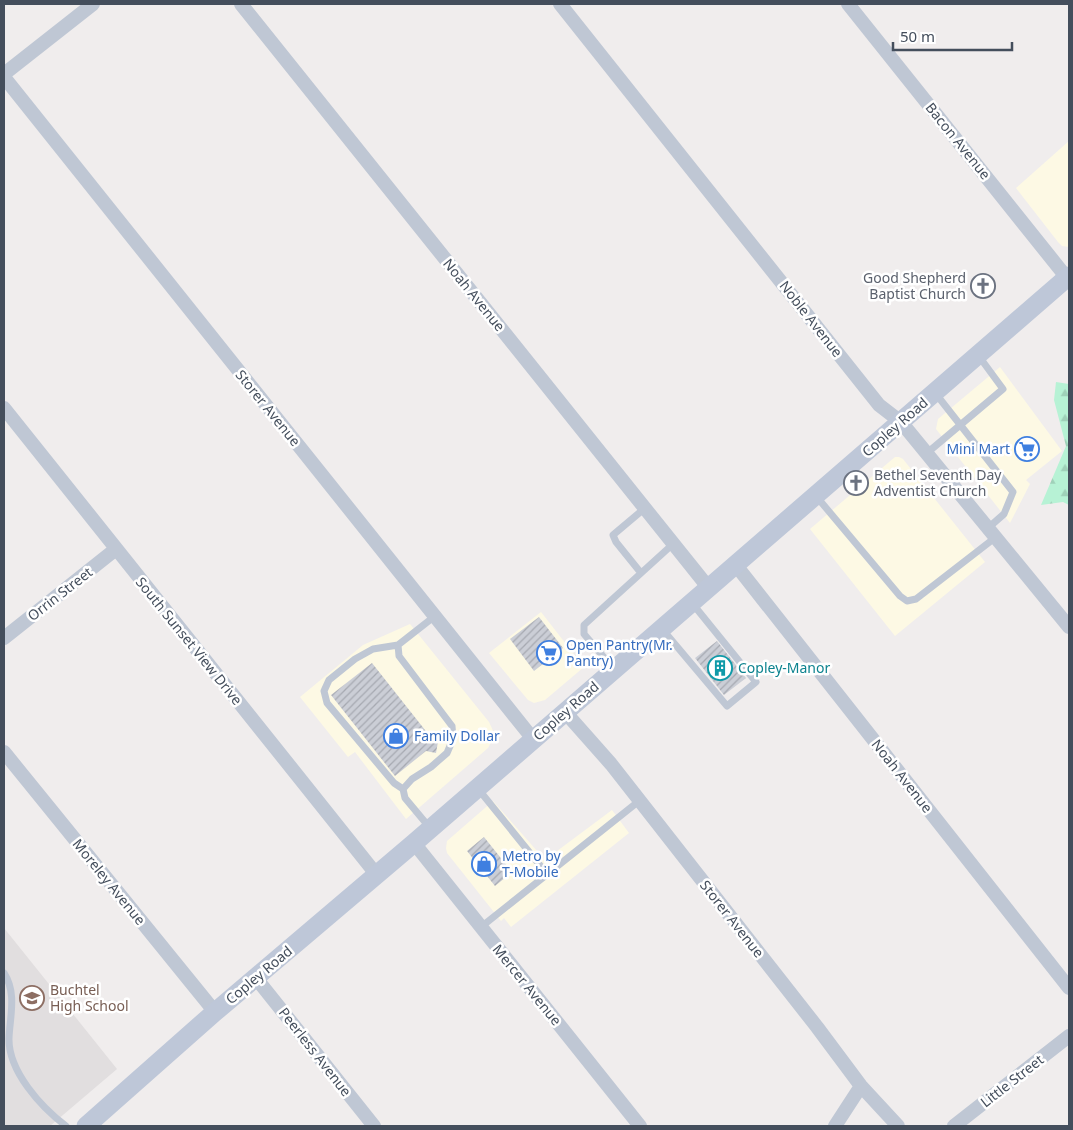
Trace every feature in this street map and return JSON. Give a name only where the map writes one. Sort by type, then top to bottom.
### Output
[{"type":"main road","name":"Copley Road","points":[[86,1126],[214,1012],[414,843],[708,587],[1068,279]]},
{"type":"street","points":[[6,83],[93,4]]},
{"type":"street","name":"Noah Avenue","points":[[240,4],[708,587]]},
{"type":"street","name":"Noble Avenue","points":[[560,4],[879,405],[901,422],[1069,627]]},
{"type":"street","name":"Bacon Avenue","points":[[848,4],[1068,279]]},
{"type":"street","name":"Storer Avenue","points":[[6,83],[533,739]]},
{"type":"street","name":"South Sunset View Drive","points":[[4,408],[376,874]]},
{"type":"street","name":"Orrin Street","points":[[4,638],[116,549]]},
{"type":"street","name":"Noah Avenue","points":[[735,564],[1069,988]]},
{"type":"street","name":"Storer Avenue","points":[[565,712],[611,764],[861,1086],[898,1126]]},
{"type":"street","name":"Moreley Avenue","points":[[4,752],[214,1012]]},
{"type":"street","name":"Mercer Avenue","points":[[414,843],[640,1126]]},
{"type":"street","name":"Peerless Avenue","points":[[256,978],[374,1126]]},
{"type":"street","name":"Little Street","points":[[954,1126],[1069,1036]]},
{"type":"street","points":[[835,1126],[861,1086]]},
{"type":"lane","points":[[927,453],[1003,389],[978,355]]},
{"type":"lane","points":[[815,496],[900,596],[907,601],[916,599],[992,532],[1004,514],[1013,492],[935,392]]},
{"type":"lane","points":[[641,573],[616,542],[613,535],[645,508]]},
{"type":"lane","points":[[614,669],[584,634],[584,625],[673,544]]},
{"type":"lane","points":[[661,628],[726,706],[756,682],[691,602]]},
{"type":"lane","points":[[430,828],[405,798],[403,789],[394,783],[327,702],[324,691],[329,680],[355,659],[373,649],[398,644],[434,616]]},
{"type":"lane","points":[[398,644],[399,656],[452,726],[453,739],[447,753],[412,779],[403,789]]},
{"type":"lane","points":[[477,787],[547,874]]},
{"type":"lane","points":[[481,927],[639,801]]},
{"type":"lane","points":[[4,973],[11,992],[12,1013],[9,1039],[12,1057],[22,1078],[52,1115],[66,1126]]},
{"type":"shaded area","points":[[1069,141],[1069,247],[1062,246],[1058,242],[1016,188]]},
{"type":"shaded area","points":[[1000,367],[1062,451],[1026,480],[1030,484],[1010,523],[936,429],[938,419]]},
{"type":"shaded area","points":[[895,457],[903,459],[985,562],[895,636],[810,529]]},
{"type":"shaded area","points":[[541,612],[584,667],[545,700],[534,703],[528,700],[489,653]]},
{"type":"shaded area","points":[[410,624],[489,722],[495,735],[488,748],[406,819],[355,752],[348,757],[300,697],[363,645]]},
{"type":"shaded area","points":[[493,801],[545,860],[612,810],[629,833],[511,927],[504,918],[501,921],[447,853],[446,848],[447,841]]},
{"type":"shaded area","name":"Buchtel High School","points":[[4,928],[117,1069],[50,1126],[4,1126]]},
{"type":"green space","points":[[1056,382],[1069,384],[1069,505],[1063,502],[1041,505],[1066,446],[1054,400]]},
{"type":"building","points":[[539,617],[563,648],[534,671],[510,639]]},
{"type":"building","name":"Copley-Manor","points":[[717,641],[746,678],[724,695],[695,658]]},
{"type":"building","points":[[372,663],[429,735],[439,736],[436,753],[426,751],[395,776],[331,695]]},
{"type":"building","points":[[484,837],[512,872],[495,886],[467,851]]},
{"type":"place","name":"Good Shepherd Baptist Church","points":[[983,286]]},
{"type":"place","name":"Mini Mart","points":[[1027,449]]},
{"type":"place","name":"Bethel Seventh Day Adventist Church","points":[[856,483]]},
{"type":"place","name":"Open Pantry(Mr. Pantry)","points":[[549,653]]},
{"type":"place","name":"Copley-Manor","points":[[720,668]]},
{"type":"place","name":"Family Dollar","points":[[396,736]]},
{"type":"place","name":"Metro by T-Mobile","points":[[484,864]]},
{"type":"place","name":"Buchtel High School","points":[[32,998]]}]
